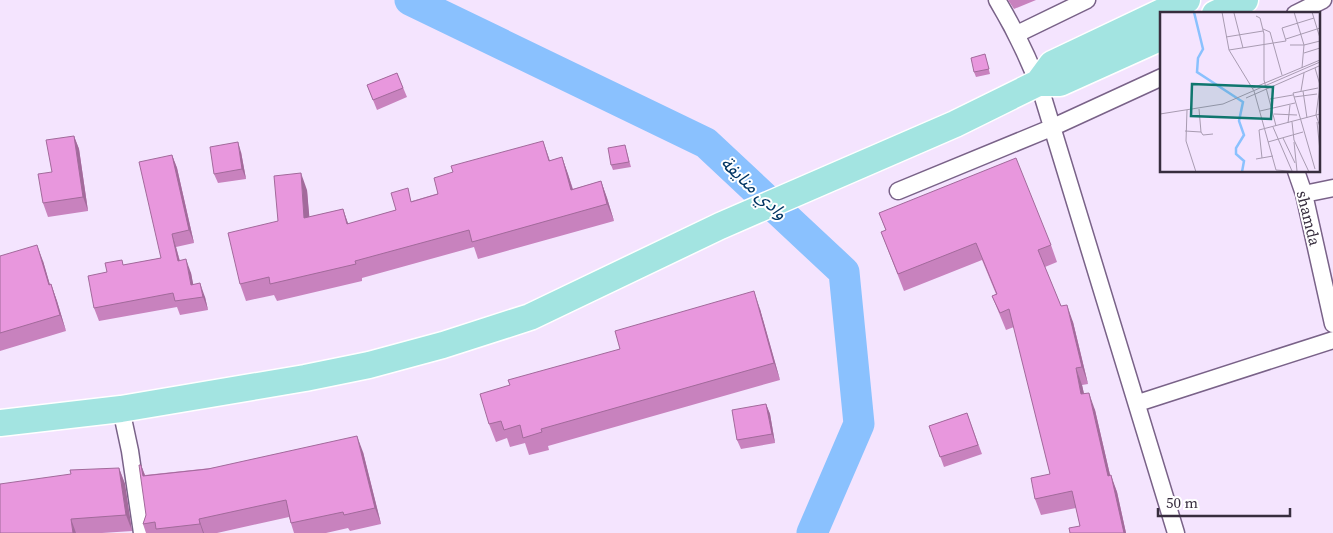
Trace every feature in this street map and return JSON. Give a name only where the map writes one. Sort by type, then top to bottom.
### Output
[{"type":"main road","points":[[1162,12],[1187,0]]},
{"type":"main road","points":[[1220,12],[1240,4]]},
{"type":"main road","points":[[1038,83],[1052,64],[1160,13]]},
{"type":"main road","points":[[0,423],[121,409],[305,378],[369,365],[443,345],[530,317],[720,226],[955,124],[1038,83],[1060,83],[1160,38]]},
{"type":"street","points":[[997,0],[1017,34],[1038,83],[1138,403],[1176,533]]},
{"type":"street","points":[[1017,34],[1087,0]]},
{"type":"street","points":[[1299,12],[1323,0]]},
{"type":"street","points":[[898,191],[1051,128],[1160,77]]},
{"type":"street","name":"shamda","points":[[1296,172],[1304,194],[1333,324]]},
{"type":"street","points":[[1304,194],[1333,188]]},
{"type":"street","points":[[1138,403],[1333,340]]},
{"type":"street","points":[[121,409],[130,450],[142,533]]},
{"type":"building","points":[[985,54],[989,69],[974,72],[971,58]]},
{"type":"building","points":[[397,73],[403,88],[373,100],[367,85]]},
{"type":"building","points":[[74,136],[83,197],[43,203],[38,174],[52,172],[46,140]]},
{"type":"building","points":[[543,141],[549,161],[562,157],[571,190],[601,181],[607,204],[472,242],[469,230],[355,261],[356,264],[270,284],[269,277],[240,284],[228,233],[278,221],[274,176],[301,173],[304,218],[343,209],[347,224],[396,210],[391,193],[408,188],[411,202],[438,194],[434,178],[453,172],[451,166]]},
{"type":"building","points":[[238,142],[242,169],[214,174],[210,147]]},
{"type":"building","points":[[625,145],[629,162],[611,165],[608,148]]},
{"type":"building","points":[[172,155],[189,230],[172,234],[178,261],[186,259],[191,285],[200,283],[203,297],[175,301],[173,293],[94,308],[88,276],[107,272],[105,263],[122,260],[123,265],[161,258],[139,162]]},
{"type":"building","points":[[1016,158],[1051,245],[1038,250],[1061,306],[1067,305],[1082,367],[1076,368],[1081,394],[1089,393],[1108,476],[1111,475],[1124,533],[1070,533],[1069,528],[1080,526],[1072,491],[1035,499],[1031,478],[1050,474],[1009,309],[1000,313],[992,296],[997,294],[976,243],[898,274],[881,232],[886,230],[879,213]]},
{"type":"building","points":[[37,245],[60,315],[0,333],[0,256]]},
{"type":"building","points":[[754,291],[774,363],[541,429],[542,432],[523,438],[520,425],[504,430],[501,421],[489,424],[480,394],[510,385],[508,380],[620,349],[615,331]]},
{"type":"building","points":[[766,404],[772,434],[737,440],[732,410]]},
{"type":"building","points":[[967,413],[978,445],[940,457],[929,426]]},
{"type":"building","points":[[357,436],[375,508],[344,515],[343,512],[291,523],[286,500],[199,519],[200,524],[156,529],[155,522],[143,524],[146,515],[139,465],[141,465],[143,476],[208,469]]},
{"type":"building","points":[[119,468],[126,515],[71,519],[73,533],[0,533],[0,484],[71,474],[70,470]]},
{"type":"waterway","name":"وادي منايفة","points":[[410,0],[706,143],[844,272],[859,424],[812,533]]}]
